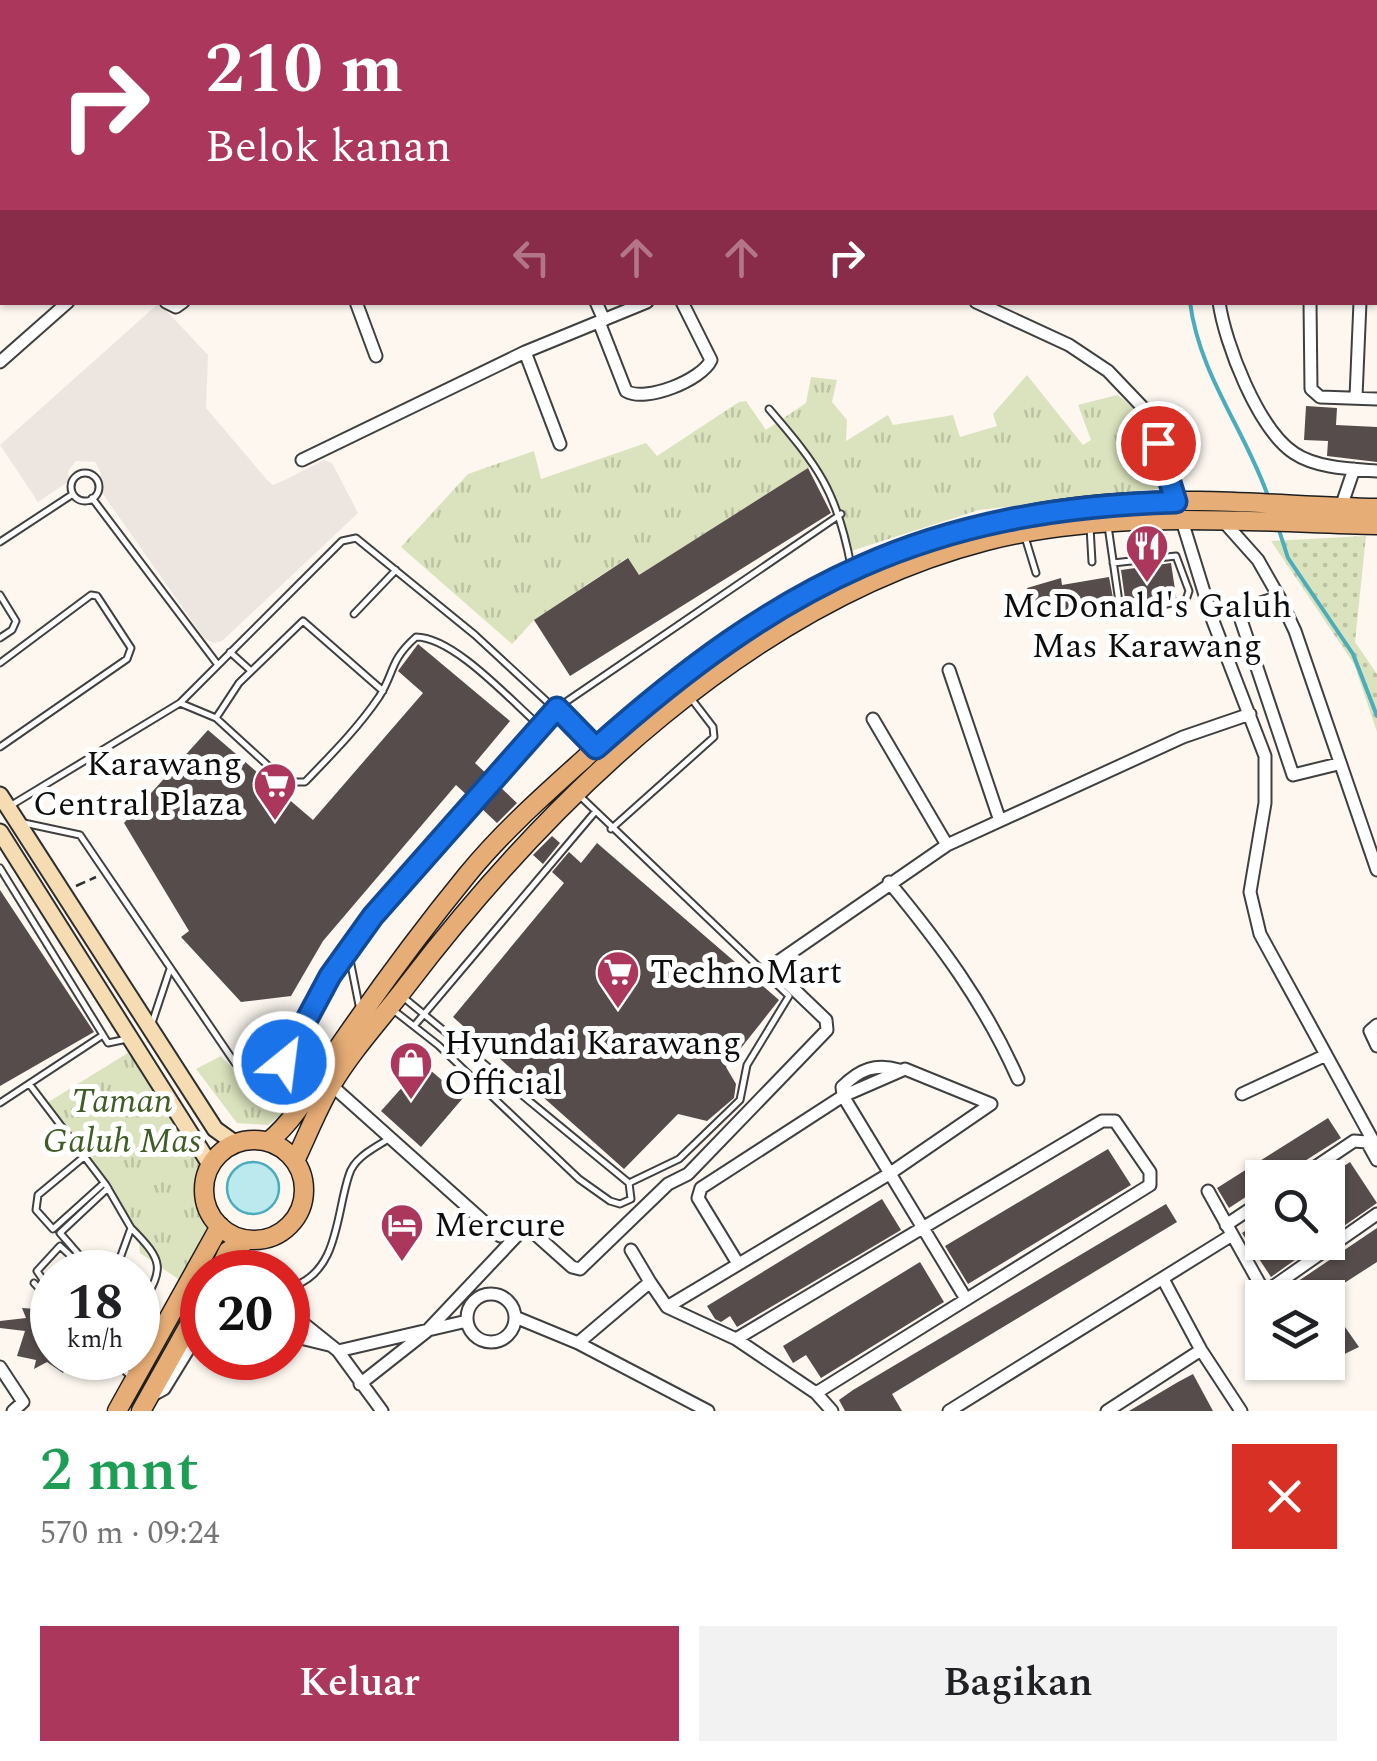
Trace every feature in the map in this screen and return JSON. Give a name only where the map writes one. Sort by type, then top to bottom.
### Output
[{"type":"main road","points":[[295,1161],[325,1080],[360,1015],[476,865],[596,748],[712,652],[851,568],[983,522],[1106,504],[1242,501],[1377,526]]},
{"type":"main road","points":[[248,1240],[220,1226],[205,1198],[211,1166],[236,1144],[268,1142],[287,1126],[395,1001],[473,900],[576,793],[690,697],[746,656],[860,588],[986,541],[1099,524],[1254,524],[1341,507],[1377,508]]},
{"type":"main road","points":[[8,808],[215,1129],[236,1144]]},
{"type":"main road","points":[[0,832],[211,1166]]},
{"type":"main road","points":[[198,1145],[212,1139],[215,1129]]},
{"type":"main road","points":[[230,1250],[248,1240],[280,1233],[300,1209],[302,1176],[295,1161],[268,1142]]},
{"type":"main road","points":[[160,1333],[220,1226]]},
{"type":"main road","points":[[145,1404],[180,1341]]},
{"type":"main road","points":[[117,1411],[134,1380]]},
{"type":"street","points":[[0,362],[65,305]]},
{"type":"street","points":[[357,305],[376,356]]},
{"type":"street","points":[[597,305],[626,391],[644,396],[705,371],[711,360],[684,305]]},
{"type":"street","points":[[302,460],[525,352],[640,305]]},
{"type":"street","points":[[982,305],[1069,345],[1134,394],[1149,414],[1182,521],[1265,756],[1264,803],[1250,892],[1260,934],[1377,1148]]},
{"type":"street","points":[[1219,305],[1224,337],[1247,388],[1292,452],[1312,462],[1377,471]]},
{"type":"street","points":[[1310,305],[1311,390],[1320,396],[1377,399]]},
{"type":"street","points":[[1356,398],[1360,305]]},
{"type":"street","points":[[525,352],[560,444]]},
{"type":"street","points":[[1341,507],[1354,469]]},
{"type":"street","points":[[1225,523],[1258,560],[1295,631],[1377,870]]},
{"type":"street","points":[[1279,598],[1245,608],[1240,614],[1293,775],[1338,764]]},
{"type":"street","points":[[949,670],[999,818]]},
{"type":"street","points":[[360,1384],[426,1332],[526,1226],[572,1268],[580,1269],[668,1184],[688,1174],[827,1030],[826,1020],[774,968],[889,882],[947,845],[1183,737],[1250,714]]},
{"type":"street","points":[[873,719],[947,845]]},
{"type":"street","points":[[889,882],[963,976],[993,1023],[1018,1079]]},
{"type":"street","points":[[1377,1025],[1370,1031],[1377,1046]]},
{"type":"street","points":[[1242,1094],[1324,1056]]},
{"type":"street","points":[[667,1307],[889,1174],[991,1104],[900,1070],[843,1096],[701,1188],[698,1198],[737,1262]]},
{"type":"street","points":[[325,1080],[500,1236]]},
{"type":"street","points":[[843,1096],[966,1299]]},
{"type":"street","points":[[736,1339],[1102,1121],[1115,1121],[1150,1172],[1150,1184],[816,1392]]},
{"type":"street","points":[[1326,1160],[1354,1141],[1367,1142],[1377,1160]]},
{"type":"street","points":[[1208,1192],[1257,1280]]},
{"type":"street","points":[[1288,1280],[1377,1214]]},
{"type":"street","points":[[951,1410],[1163,1279],[1245,1216]]},
{"type":"street","points":[[631,1250],[667,1307],[736,1339],[816,1392],[829,1410]]},
{"type":"street","points":[[1163,1279],[1201,1350],[1241,1411]]},
{"type":"street","points":[[578,1343],[650,1282]]},
{"type":"street","points":[[492,1293],[510,1302],[516,1318],[510,1334],[490,1342],[472,1334],[467,1321],[473,1301],[492,1293]]},
{"type":"street","points":[[516,1318],[578,1343],[708,1411]]},
{"type":"street","points":[[310,1341],[334,1348],[467,1321]]},
{"type":"street","points":[[310,1325],[334,1348],[382,1411]]},
{"type":"street","points":[[1107,1411],[1201,1350]]},
{"type":"street","points":[[145,1404],[164,1390],[180,1363]]},
{"type":"street","points":[[0,1367],[22,1395],[23,1402],[13,1411]]},
{"type":"lane","points":[[768,409],[810,457],[841,514],[851,568]]},
{"type":"lane","points":[[73,494],[74,478],[88,473],[98,484],[92,498]]},
{"type":"lane","points":[[73,494],[82,500],[92,498]]},
{"type":"lane","points":[[0,542],[73,494]]},
{"type":"lane","points":[[92,498],[218,665]]},
{"type":"lane","points":[[8,808],[75,832],[235,1063],[245,1071],[270,1072],[292,1049],[348,950],[487,783],[557,708],[841,514]]},
{"type":"lane","points":[[1092,562],[1099,524]]},
{"type":"lane","points":[[1099,524],[1113,563],[1123,613],[1186,600],[1189,591],[1176,556],[1113,563]]},
{"type":"lane","points":[[1024,534],[1036,573]]},
{"type":"lane","points":[[8,808],[180,703],[342,541],[356,538],[557,708],[596,748]]},
{"type":"lane","points":[[354,614],[396,570]]},
{"type":"lane","points":[[0,595],[16,621],[0,638]]},
{"type":"lane","points":[[0,664],[91,595],[97,596],[130,648],[127,659],[0,747]]},
{"type":"lane","points":[[216,718],[251,671],[299,622],[308,620],[383,691]]},
{"type":"lane","points":[[180,703],[216,718],[286,782],[305,782],[383,691],[400,651],[416,636],[431,637],[470,664],[541,727]]},
{"type":"lane","points":[[230,652],[251,671]]},
{"type":"lane","points":[[611,829],[714,737],[713,727],[690,697]]},
{"type":"lane","points":[[576,793],[789,996],[747,1065],[746,1086],[740,1100],[679,1159],[628,1183]]},
{"type":"lane","points":[[414,1026],[594,812]]},
{"type":"lane","points":[[0,868],[102,1035],[115,1045],[130,1038]]},
{"type":"lane","points":[[348,950],[360,1015]]},
{"type":"lane","points":[[150,1030],[170,968]]},
{"type":"lane","points":[[395,1001],[425,1011],[628,1183],[632,1192],[626,1203],[610,1201],[598,1193],[414,1026],[395,1001]]},
{"type":"lane","points":[[0,1103],[102,1035]]},
{"type":"lane","points":[[30,1085],[150,1250]]},
{"type":"lane","points":[[310,1273],[318,1268],[339,1230],[349,1174],[360,1158],[392,1136]]},
{"type":"lane","points":[[85,1156],[38,1195],[36,1210],[52,1230],[106,1186]]},
{"type":"lane","points":[[74,1250],[60,1233],[106,1186]]},
{"type":"lane","points":[[123,1250],[131,1228]]},
{"type":"path","points":[[60,893],[105,873]]},
{"type":"green space","points":[[1027,375],[1083,445],[1091,440],[1078,405],[1117,395],[1128,404],[1144,424],[1165,488],[979,510],[848,552],[841,514],[814,465],[639,575],[627,558],[534,620],[512,644],[401,547],[468,474],[534,451],[541,479],[646,443],[657,456],[746,401],[766,430],[806,403],[811,377],[837,380],[832,402],[847,420],[846,441],[888,415],[893,425],[953,415],[960,437],[997,426],[993,414]]},
{"type":"green space","points":[[1366,536],[1355,642],[1377,674],[1377,732],[1354,664],[1271,541]]},
{"type":"green space","name":"Taman Galuh Mas","points":[[136,1048],[205,1156],[198,1177],[198,1198],[215,1236],[207,1250],[180,1250],[180,1280],[160,1267],[160,1250],[140,1250],[138,1235],[45,1104]]},
{"type":"green space","points":[[307,1050],[320,1055],[284,1112],[268,1125],[237,1123],[196,1069],[221,1056],[231,1066],[254,1076],[278,1075],[289,1070]]},
{"type":"shaded area","points":[[161,305],[208,355],[206,408],[268,481],[273,485],[324,460],[332,463],[358,513],[222,641],[214,643],[204,638],[98,487],[101,473],[95,462],[76,461],[68,471],[69,481],[38,502],[0,445]]},
{"type":"water","points":[[253,1162],[272,1169],[279,1188],[272,1207],[253,1214],[234,1207],[227,1188],[234,1169]]},
{"type":"building","points":[[1306,406],[1337,408],[1336,425],[1377,427],[1377,462],[1327,456],[1328,441],[1304,440]]},
{"type":"building","points":[[808,468],[831,513],[570,676],[534,620],[628,558],[639,575]]},
{"type":"building","name":"McDonald's Galuh Mas Karawang","points":[[1171,563],[1176,596],[1126,606],[1121,570]]},
{"type":"building","points":[[1109,577],[1116,614],[1077,612],[1076,608],[1036,619],[1027,588],[1061,578],[1062,585]]},
{"type":"building","name":"Karawang Central Plaza","points":[[418,644],[510,721],[475,763],[489,776],[470,798],[456,785],[323,941],[291,996],[241,1002],[181,937],[189,931],[124,823],[208,730],[313,820],[423,693],[398,671]]},
{"type":"building","points":[[498,785],[517,803],[497,823],[479,806]]},
{"type":"building","points":[[552,836],[560,843],[543,864],[533,855]]},
{"type":"building","name":"TechnoMart","points":[[597,843],[779,1000],[726,1067],[736,1084],[734,1098],[707,1121],[678,1114],[624,1169],[453,1017],[564,883],[552,872],[569,852],[581,863]]},
{"type":"building","points":[[0,890],[94,1032],[0,1086]]},
{"type":"building","points":[[423,1064],[463,1098],[421,1147],[381,1111]]},
{"type":"building","points":[[1328,1118],[1341,1138],[1306,1160],[1261,1160]]},
{"type":"building","points":[[1108,1149],[1131,1185],[968,1284],[945,1246]]},
{"type":"building","points":[[1350,1162],[1377,1203],[1345,1225],[1345,1165]]},
{"type":"building","points":[[1245,1170],[1245,1198],[1229,1208],[1217,1188]]},
{"type":"building","points":[[882,1199],[901,1230],[737,1327],[730,1316],[721,1322],[715,1319],[707,1306]]},
{"type":"building","points":[[1166,1204],[1177,1222],[892,1394],[902,1411],[845,1411],[839,1400],[853,1390]]},
{"type":"building","points":[[1377,1228],[1377,1262],[1345,1283],[1300,1280],[1330,1260],[1345,1260],[1345,1250]]},
{"type":"building","points":[[1260,1260],[1295,1260],[1271,1277]]},
{"type":"building","points":[[920,1262],[944,1302],[821,1378],[806,1355],[793,1363],[783,1346]]},
{"type":"building","points":[[22,1308],[30,1309],[30,1359],[17,1356],[25,1331],[0,1328],[0,1321],[26,1318]]},
{"type":"building","points":[[1345,1327],[1359,1347],[1345,1354]]},
{"type":"building","points":[[1193,1374],[1213,1411],[1129,1411],[1178,1382]]},
{"type":"waterway","points":[[1191,305],[1203,354],[1269,499]]},
{"type":"waterway","points":[[1278,527],[1288,558],[1353,654],[1377,716]]},
{"type":"place","name":"McDonald's Galuh Mas Karawang","points":[[1147,584]]},
{"type":"place","name":"Karawang Central Plaza","points":[[275,822]]},
{"type":"place","name":"TechnoMart","points":[[618,1010]]},
{"type":"place","name":"Hyundai Karawang Official","points":[[411,1101]]},
{"type":"place","name":"Mercure","points":[[402,1263]]},
{"type":"route","points":[[284,1062],[330,976],[373,916],[557,708],[596,748],[712,652],[779,608],[851,568],[916,542],[983,522],[1106,504],[1176,502],[1158,443]]}]
